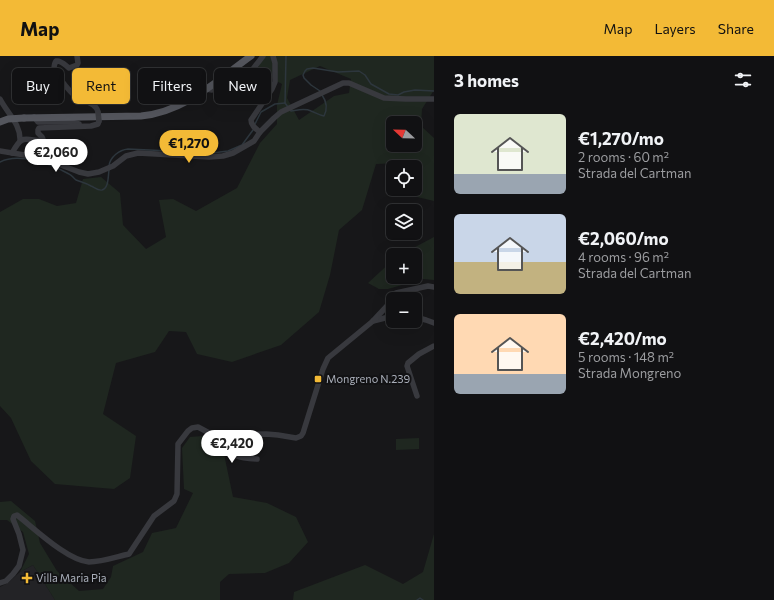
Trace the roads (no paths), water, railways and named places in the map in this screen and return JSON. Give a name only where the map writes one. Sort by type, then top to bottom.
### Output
[{"type":"main road","points":[[206,89],[251,56]]},
{"type":"main road","points":[[0,122],[8,119],[34,117],[152,115],[183,104]]},
{"type":"street","points":[[20,141],[24,139],[41,141],[43,139],[38,132],[39,128],[41,127],[91,126],[98,124],[97,107],[75,95],[54,70],[55,62],[58,60],[69,68],[77,66],[77,56]]},
{"type":"street","points":[[206,89],[212,90],[218,88],[253,69],[263,56]]},
{"type":"street","points":[[0,151],[43,158],[88,174],[99,172],[113,166],[126,156],[138,153],[210,157],[233,153],[254,141],[256,129],[251,120],[275,82],[275,64],[273,56]]},
{"type":"street","points":[[256,129],[281,112],[343,83],[349,83],[384,98],[434,98]]},
{"type":"street","points":[[0,99],[16,123],[20,136],[20,141],[12,153]]},
{"type":"street","points":[[34,117],[38,122],[71,122],[91,126]]},
{"type":"street","points":[[0,583],[6,581],[14,574],[23,550],[13,519],[14,516],[17,515],[61,551],[79,559],[89,562],[129,554],[154,516],[174,501],[176,494],[178,444],[188,431],[192,428],[198,427],[213,435],[266,434],[299,438],[304,430],[324,364],[332,354],[373,321],[387,306],[396,293],[428,286],[434,287]]},
{"type":"street","points":[[373,321],[386,318]]},
{"type":"street","points":[[422,319],[434,323]]},
{"type":"street","points":[[417,396],[407,366],[428,348],[434,346]]},
{"type":"street","points":[[217,435],[229,451],[238,457],[257,458]]},
{"type":"waterway","points":[[285,103],[286,56]]},
{"type":"waterway","points":[[320,91],[304,78],[303,75],[307,69],[313,68],[338,72],[359,71],[365,75],[371,84],[389,94],[398,95],[415,90],[434,91]]},
{"type":"waterway","points":[[285,103],[291,111],[309,110],[324,116],[326,105],[322,95]]},
{"type":"waterway","points":[[255,124],[261,112],[275,104],[285,103]]},
{"type":"waterway","points":[[109,166],[111,160],[116,154],[128,149],[212,153],[228,151],[242,145],[253,130]]},
{"type":"waterway","points":[[0,162],[16,158],[35,160],[62,170],[70,174],[76,180],[101,190],[106,187],[109,170]]},
{"type":"waterway","points":[[417,600],[420,598],[423,600]]},
{"type":"place","name":"Mongreno N.239","points":[[318,379]]},
{"type":"place","name":"Villa Maria Pia","points":[[27,578]]}]
